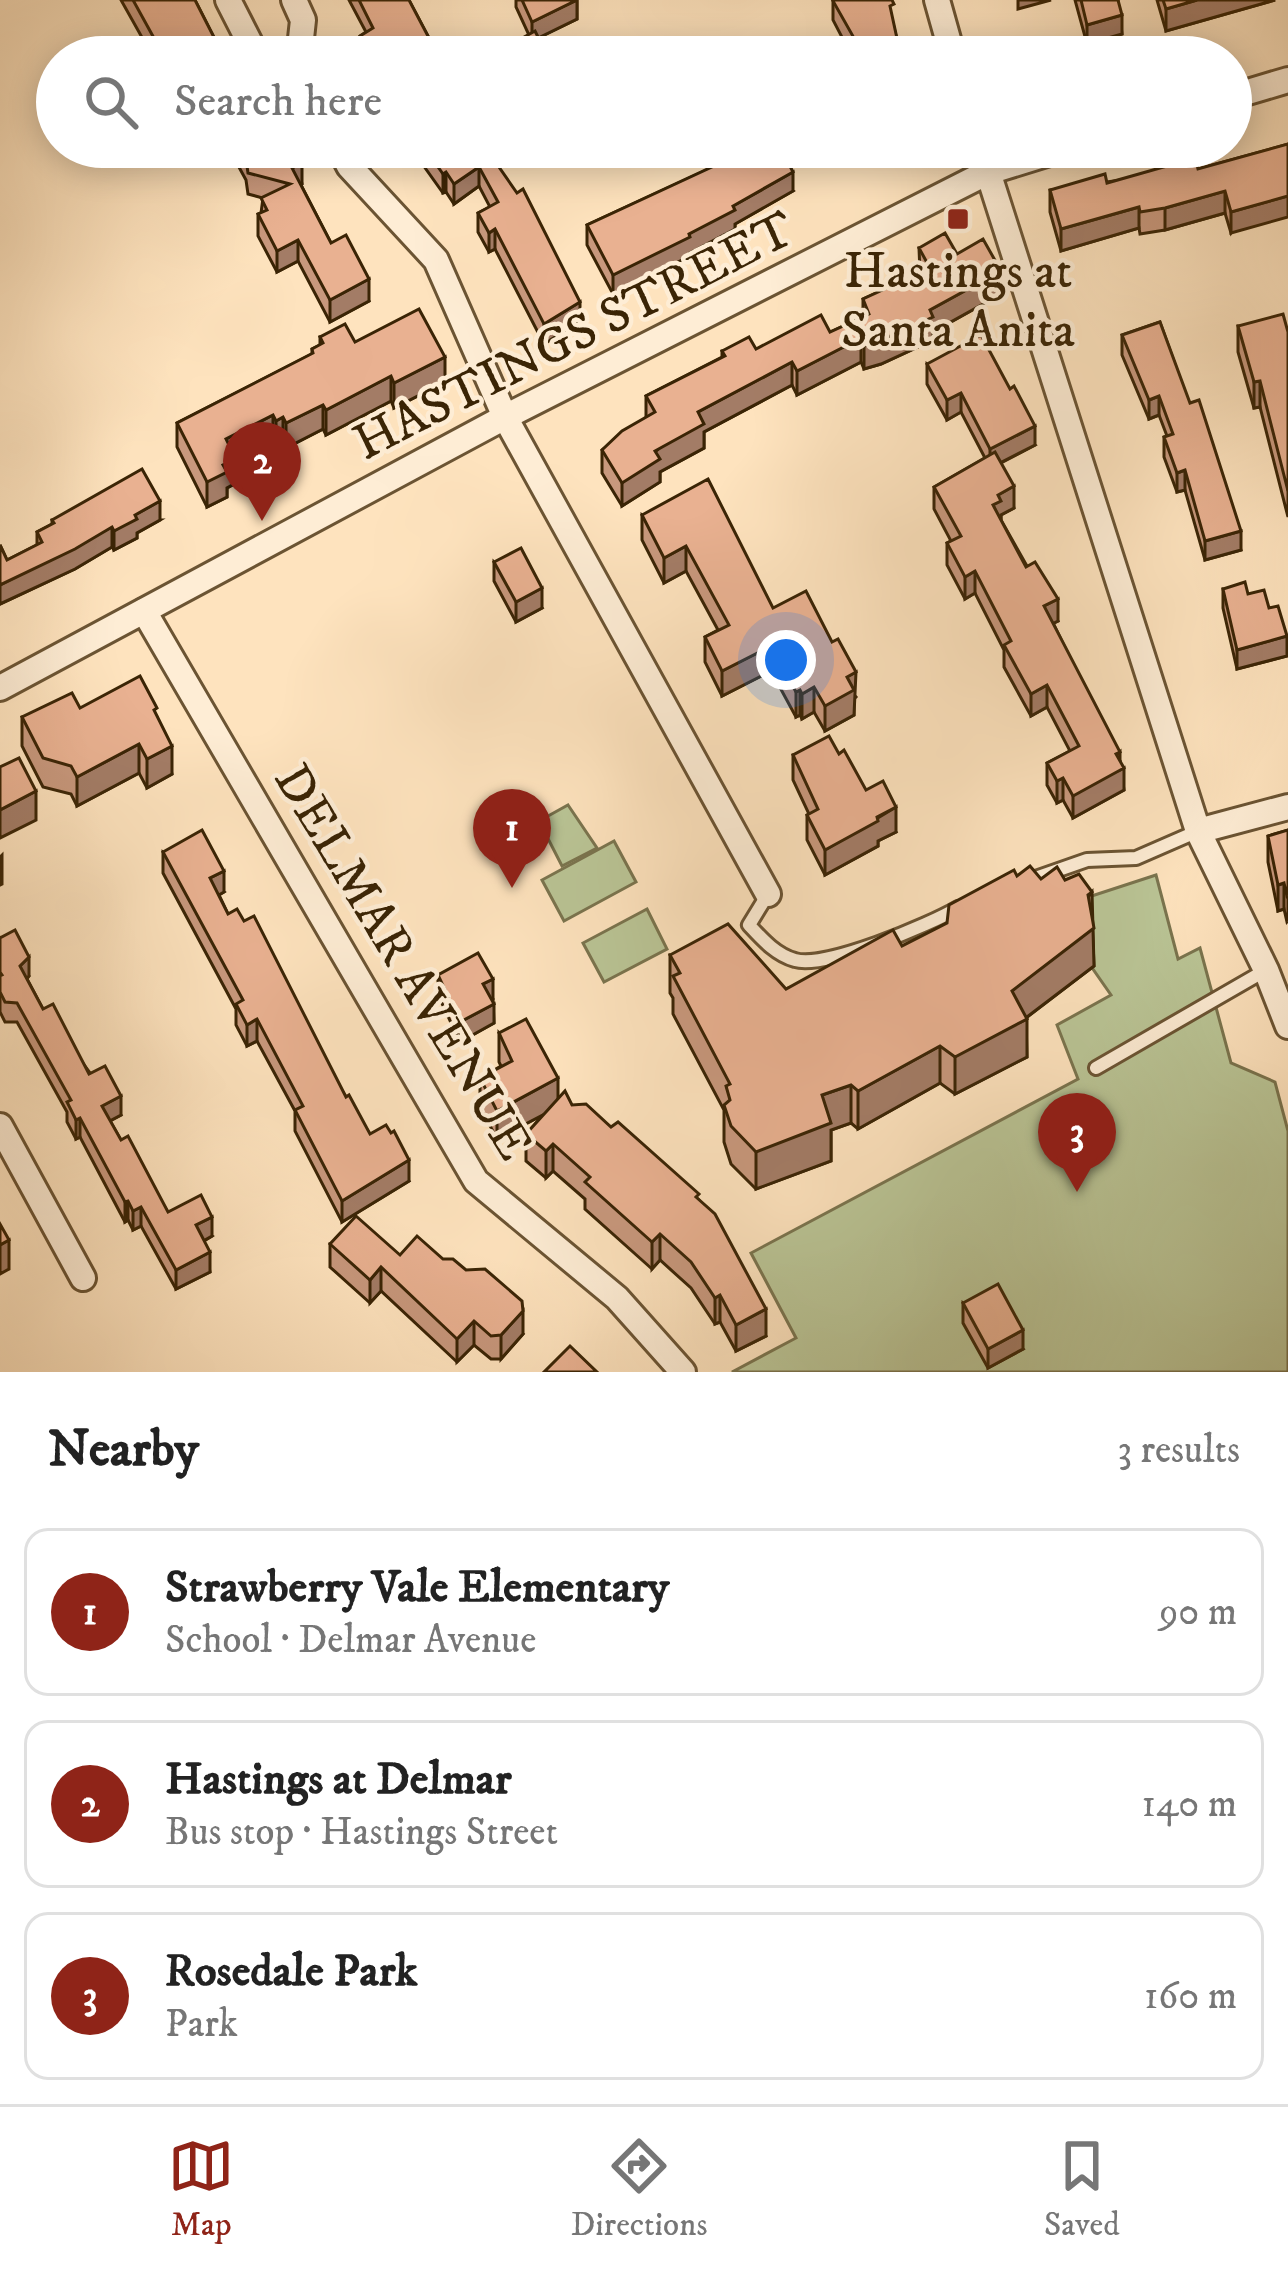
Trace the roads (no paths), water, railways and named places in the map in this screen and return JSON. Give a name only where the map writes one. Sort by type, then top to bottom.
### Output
[{"type":"street","points":[[228,0],[246,36]]},
{"type":"street","points":[[293,0],[304,20],[302,36]]},
{"type":"street","points":[[937,0],[947,36]]},
{"type":"street","points":[[1252,91],[1288,80]]},
{"type":"street","points":[[351,168],[436,260],[505,417],[768,894]]},
{"type":"street","name":"HASTINGS STREET","points":[[0,688],[505,417],[1001,168]]},
{"type":"street","points":[[988,172],[1198,832],[1266,970],[1288,1026]]},
{"type":"street","name":"DELMAR AVENUE","points":[[144,611],[476,1181],[617,1298],[683,1372]]},
{"type":"street","points":[[1198,832],[1288,807]]},
{"type":"street","points":[[0,1126],[83,1278]]},
{"type":"lane","points":[[1020,883],[1087,860],[1136,858],[1198,832]]},
{"type":"lane","points":[[768,894],[749,925],[768,945],[794,960],[822,962],[945,916],[975,898]]},
{"type":"lane","points":[[1096,1068],[1266,970]]},
{"type":"place","name":"Hastings at Santa Anita","points":[[958,219]]},
{"type":"place","name":"Hastings at Delmar","points":[[262,521]]},
{"type":"place","name":"Strawberry Vale Elementary","points":[[512,888]]},
{"type":"place","name":"Rosedale Park","points":[[1077,1192]]}]
